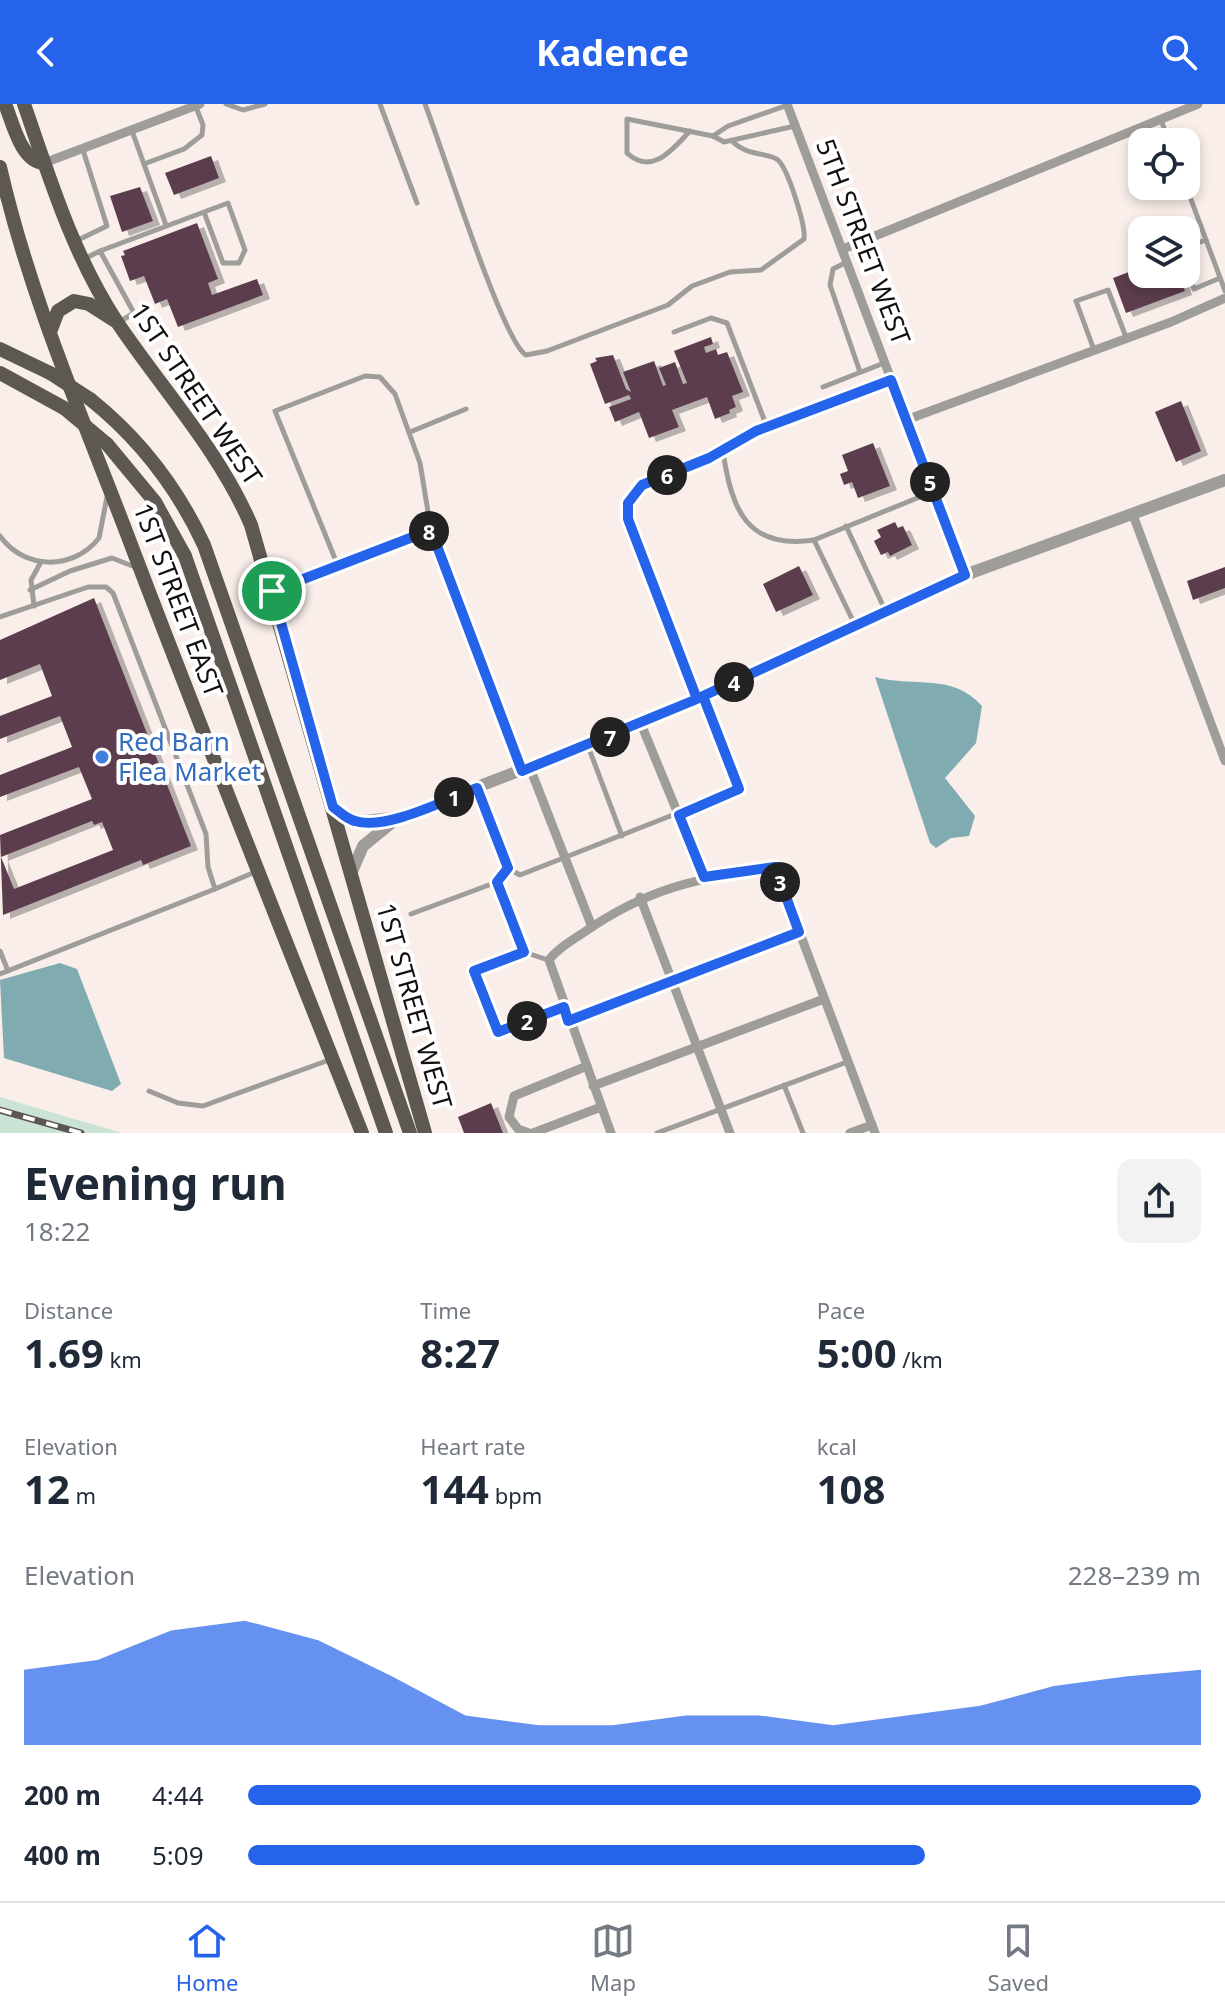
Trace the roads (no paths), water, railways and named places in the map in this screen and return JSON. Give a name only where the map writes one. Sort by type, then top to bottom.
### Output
[{"type":"main road","points":[[5,104],[27,155],[35,162],[44,163]]},
{"type":"main road","name":"1ST STREET WEST","points":[[24,104],[82,260],[118,323],[232,485],[251,525],[425,1133]]},
{"type":"main road","name":"1ST STREET EAST","points":[[0,167],[24,257],[50,333],[362,1133]]},
{"type":"main road","points":[[50,333],[58,311],[74,301],[89,304],[118,323]]},
{"type":"main road","name":"1ST STREET WEST","points":[[0,349],[50,373],[90,399],[135,440],[163,473],[204,545],[410,1133]]},
{"type":"main road","points":[[0,373],[64,408],[107,444],[155,502],[189,566],[386,1133]]},
{"type":"street","points":[[843,249],[1161,119],[1176,108],[1198,104]]},
{"type":"street","points":[[44,163],[198,105]]},
{"type":"street","name":"5TH STREET WEST","points":[[788,105],[965,575]]},
{"type":"street","points":[[906,420],[1225,298]]},
{"type":"street","points":[[333,807],[357,822],[399,817],[641,724],[965,575],[1225,480]]},
{"type":"street","points":[[1133,515],[1225,761]]},
{"type":"street","points":[[641,724],[704,877]]},
{"type":"street","points":[[526,770],[592,927]]},
{"type":"street","points":[[351,874],[366,841],[399,817]]},
{"type":"street","points":[[611,1133],[568,1021],[549,960],[592,927],[640,897],[704,877],[775,867],[873,1129],[850,1133]]},
{"type":"street","points":[[640,897],[730,1133]]},
{"type":"street","points":[[593,1086],[824,999]]},
{"type":"street","points":[[587,1066],[514,1096],[509,1117],[514,1126],[531,1133],[601,1107]]},
{"type":"lane","points":[[226,104],[243,110],[265,104]]},
{"type":"lane","points":[[380,104],[417,203]]},
{"type":"lane","points":[[425,104],[499,305],[516,346],[526,355],[547,351],[668,305],[692,286],[730,272],[761,270],[804,239],[802,221],[782,165],[775,157],[741,150],[732,141]]},
{"type":"lane","points":[[767,104],[770,112]]},
{"type":"lane","points":[[144,164],[184,149],[202,135],[198,105]]},
{"type":"lane","points":[[713,136],[728,126],[788,105]]},
{"type":"lane","points":[[690,131],[668,154],[650,164],[641,164],[627,153],[627,119],[690,131],[732,141],[796,125]]},
{"type":"lane","points":[[1161,119],[1164,128]]},
{"type":"lane","points":[[131,130],[166,225]]},
{"type":"lane","points":[[74,242],[107,226],[83,149]]},
{"type":"lane","points":[[1191,200],[1225,291]]},
{"type":"lane","points":[[82,260],[166,225],[228,203],[245,250],[239,263],[223,263],[204,212]]},
{"type":"lane","points":[[1200,242],[1206,240]]},
{"type":"lane","points":[[100,251],[134,313],[118,323]]},
{"type":"lane","points":[[847,262],[833,269],[830,285],[860,372]]},
{"type":"lane","points":[[1200,286],[1220,278]]},
{"type":"lane","points":[[1094,350],[1076,301],[1108,290],[1127,338]]},
{"type":"lane","points":[[674,332],[711,318],[727,323],[767,427]]},
{"type":"lane","points":[[823,387],[885,362]]},
{"type":"lane","points":[[338,566],[275,411],[372,375],[391,387],[410,432],[422,473],[431,530],[526,770]]},
{"type":"lane","points":[[477,788],[508,868],[520,875],[739,789],[627,508],[633,493],[642,485],[723,451],[767,427],[891,380]]},
{"type":"lane","points":[[410,432],[466,409]]},
{"type":"lane","points":[[723,451],[726,478],[745,523],[759,534],[778,540],[814,540],[933,491]]},
{"type":"lane","points":[[0,536],[19,555],[41,562],[74,557],[93,546],[105,520],[108,486]]},
{"type":"lane","points":[[846,526],[885,611]]},
{"type":"lane","points":[[272,591],[431,530]]},
{"type":"lane","points":[[814,540],[855,625]]},
{"type":"lane","points":[[30,590],[70,571],[112,558],[127,561],[141,571]]},
{"type":"lane","points":[[34,606],[31,580],[41,562]]},
{"type":"lane","points":[[0,617],[88,587],[106,587],[113,593],[206,834],[207,863],[215,889]]},
{"type":"lane","points":[[588,746],[622,836]]},
{"type":"lane","points":[[411,914],[497,882],[508,868]]},
{"type":"lane","points":[[0,974],[258,871]]},
{"type":"lane","points":[[497,882],[524,952]]},
{"type":"lane","points":[[568,1021],[799,932]]},
{"type":"lane","points":[[0,951],[8,971]]},
{"type":"lane","points":[[549,960],[524,952],[474,971],[498,1032],[564,1007]]},
{"type":"lane","points":[[149,1091],[178,1103],[203,1106],[332,1059]]},
{"type":"lane","points":[[657,1133],[848,1062]]},
{"type":"lane","points":[[784,1085],[803,1133]]},
{"type":"water","points":[[875,677],[946,685],[970,695],[982,706],[976,743],[945,778],[975,816],[969,836],[951,838],[936,848],[930,843]]},
{"type":"water","points":[[60,963],[77,969],[121,1084],[112,1091],[4,1058],[0,980]]},
{"type":"railway","points":[[0,1110],[81,1133]]},
{"type":"place","name":"Red Barn Flea Market","points":[[102,757]]}]
